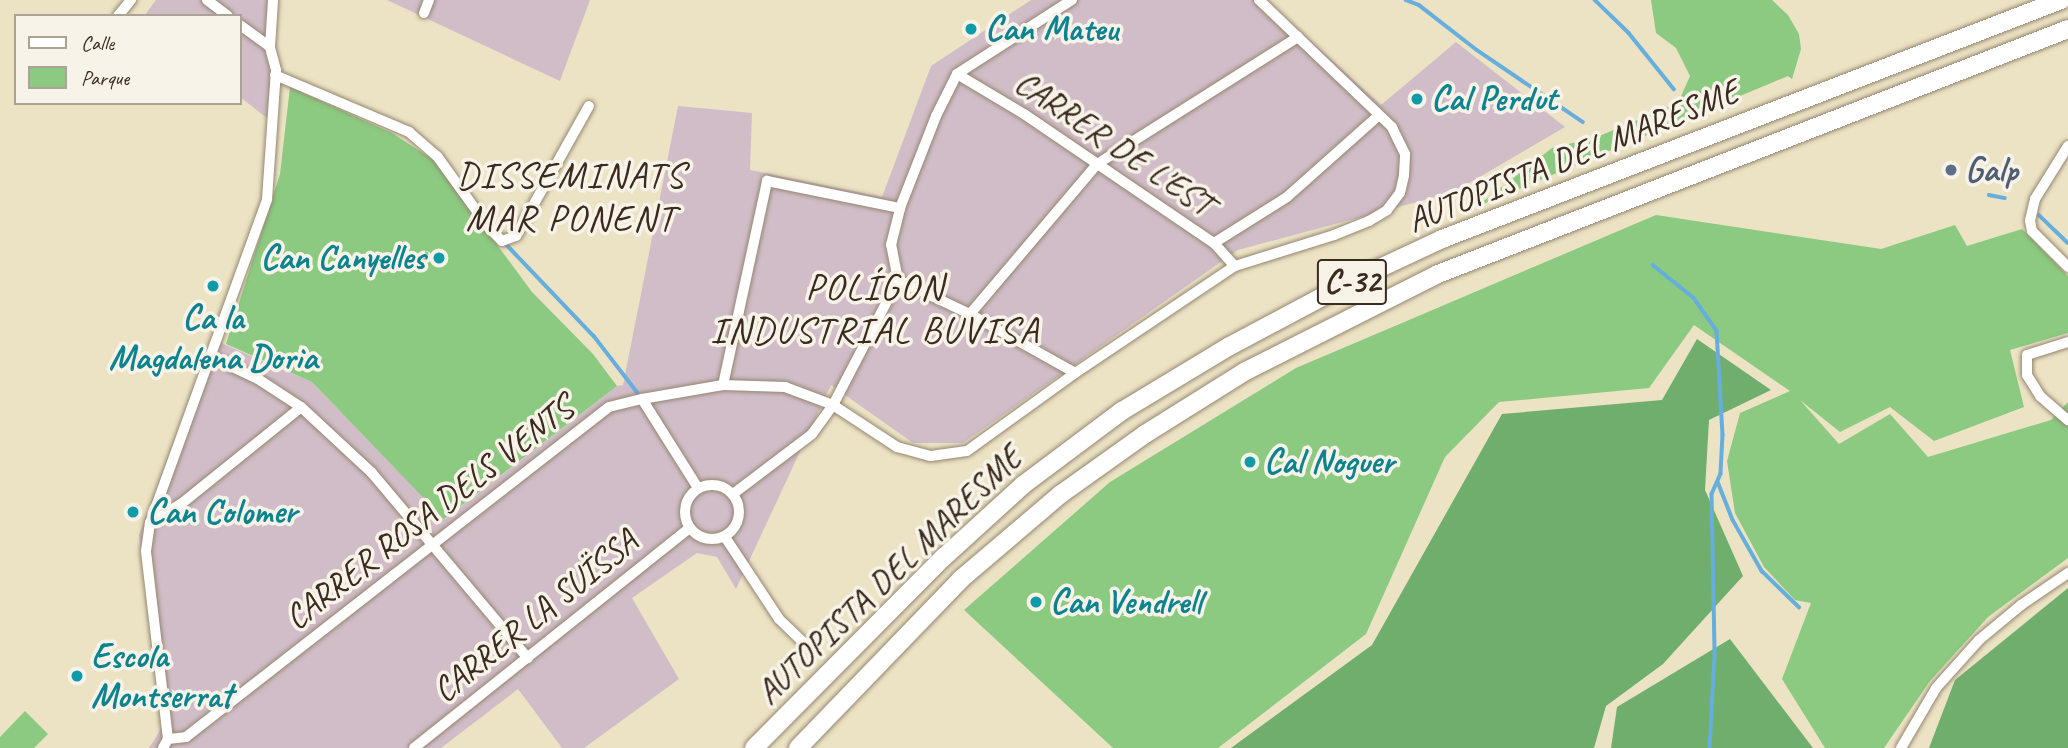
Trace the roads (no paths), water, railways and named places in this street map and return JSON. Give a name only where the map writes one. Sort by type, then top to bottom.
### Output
[{"type":"highway","name":"AUTOPISTA DEL MARESME","points":[[754,748],[944,556],[1023,485],[1122,411],[1228,347],[1352,281],[1442,239],[2061,0]]},
{"type":"highway","name":"AUTOPISTA DEL MARESME","points":[[798,748],[961,579],[1061,494],[1145,434],[1246,371],[1438,274],[2068,29]]},
{"type":"street","points":[[120,14],[131,0]]},
{"type":"street","points":[[207,0],[225,14]]},
{"type":"street","points":[[166,743],[146,551],[150,523],[267,199],[275,75],[270,47],[273,0]]},
{"type":"street","points":[[424,13],[429,0]]},
{"type":"street","points":[[733,494],[813,434],[833,405],[898,280],[891,245],[900,208],[936,116],[957,74],[1072,0]]},
{"type":"street","name":"CARRER ROSA DELS VENTS","points":[[166,743],[186,737],[609,407],[723,385],[785,387],[833,405],[897,447],[931,456],[967,451],[1075,373],[1235,266],[1334,235],[1369,221],[1387,210],[1399,193],[1405,154],[1392,127],[1259,0]]},
{"type":"street","points":[[242,26],[270,47]]},
{"type":"street","points":[[970,314],[1097,164],[1298,37]]},
{"type":"street","name":"CARRER DE L'EST","points":[[957,74],[1214,243],[1235,266]]},
{"type":"street","points":[[275,75],[409,131],[438,156],[489,228],[502,241],[516,236],[589,107]]},
{"type":"street","points":[[1214,243],[1287,197],[1380,115]]},
{"type":"street","points":[[2068,146],[2035,199],[2030,220],[2032,231],[2068,267]]},
{"type":"street","points":[[723,385],[767,181],[900,208]]},
{"type":"street","points":[[898,280],[970,314],[1075,373]]},
{"type":"street","points":[[2068,342],[2027,355],[2027,375],[2040,396],[2068,420]]},
{"type":"street","points":[[209,356],[258,379],[302,407],[372,473],[528,658]]},
{"type":"street","points":[[642,399],[698,488]]},
{"type":"street","points":[[150,523],[181,504],[302,407]]},
{"type":"street","points":[[717,485],[733,494],[739,505],[739,517],[734,529],[725,537],[706,539],[690,528],[686,520],[687,502],[698,488],[717,485]]},
{"type":"street","name":"CARRER LA SUÏSSA","points":[[414,748],[690,528]]},
{"type":"street","points":[[725,537],[779,619],[803,642]]},
{"type":"street","points":[[1901,748],[1937,688],[1979,640],[2021,605],[2068,573]]},
{"type":"waterway","points":[[1406,0],[1419,5],[1477,50],[1583,122]]},
{"type":"waterway","points":[[1595,0],[1629,33],[1674,89]]},
{"type":"waterway","points":[[1989,195],[2005,198]]},
{"type":"waterway","points":[[2039,215],[2068,243]]},
{"type":"waterway","points":[[505,243],[594,336],[641,397]]},
{"type":"waterway","points":[[1653,265],[1694,298],[1717,331],[1723,435],[1721,474],[1712,494],[1715,656],[1710,748]]},
{"type":"waterway","points":[[1718,482],[1733,520],[1762,571],[1799,607]]},
{"type":"place","name":"Can Mateu","points":[[971,29]]},
{"type":"place","name":"Cal Perdut","points":[[1417,99]]},
{"type":"place","name":"Galp","points":[[1951,170]]},
{"type":"place","name":"Can Canyelles","points":[[439,258]]},
{"type":"place","name":"Ca la Magdalena Doria","points":[[213,286]]},
{"type":"place","name":"Cal Noguer","points":[[1250,462]]},
{"type":"place","name":"Can Colomer","points":[[133,512]]},
{"type":"place","name":"Can Vendrell","points":[[1036,602]]},
{"type":"place","name":"Escola Montserrat","points":[[77,676]]},
{"type":"district","name":"DISSEMINATS MAR PONENT","points":[[571,198]]},
{"type":"district","name":"POLÍGON INDUSTRIAL BUVISA","points":[[875,310]]}]
